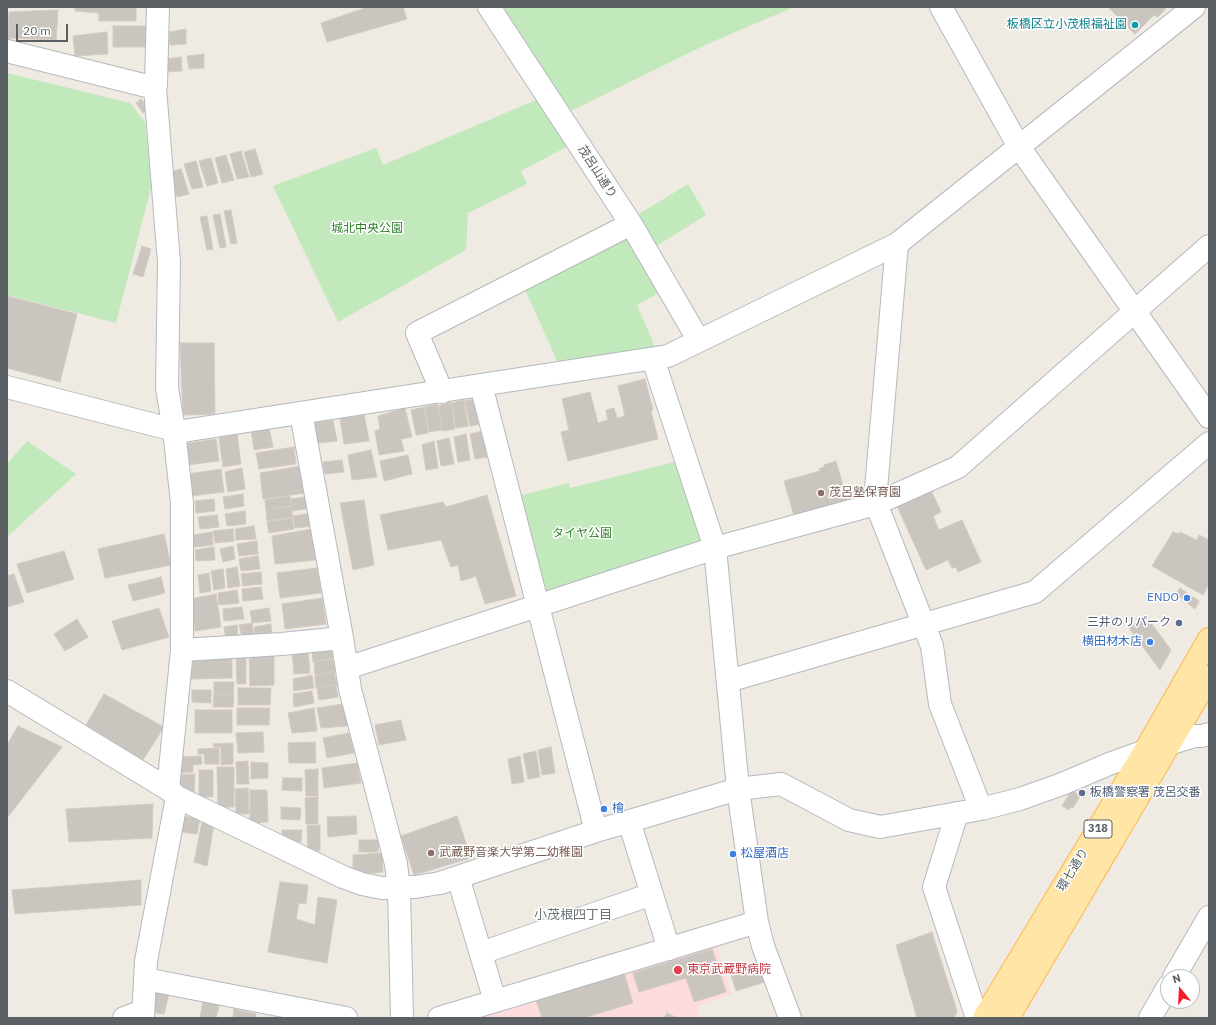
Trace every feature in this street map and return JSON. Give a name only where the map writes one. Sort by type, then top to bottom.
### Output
[{"type":"main road","name":"環七通り","points":[[984,1018],[1145,751],[1209,638]]},
{"type":"main road","name":"環七通り","points":[[1008,1018],[1209,677]]},
{"type":"street","points":[[137,1016],[145,980],[146,961],[173,793],[182,650],[182,503],[174,430],[167,388],[169,262],[155,88],[158,7]]},
{"type":"street","name":"茂呂山通り","points":[[489,7],[631,224],[699,341]]},
{"type":"street","points":[[940,7],[1019,147],[1209,417]]},
{"type":"street","points":[[7,387],[174,430],[183,431],[668,356],[897,244],[1194,7]]},
{"type":"street","points":[[7,51],[155,88]]},
{"type":"street","points":[[442,392],[417,333],[631,224]]},
{"type":"street","points":[[897,244],[876,482],[877,502],[879,511],[932,646],[940,704],[981,809]]},
{"type":"street","points":[[347,668],[715,548],[865,507],[958,467],[1209,246]]},
{"type":"street","points":[[653,359],[715,548],[738,789],[757,922],[763,946],[790,1018]]},
{"type":"street","points":[[480,386],[596,830]]},
{"type":"street","points":[[301,413],[350,689],[396,864],[399,889],[402,1018]]},
{"type":"street","points":[[728,681],[1035,592],[1209,443]]},
{"type":"street","points":[[182,650],[282,644],[342,638]]},
{"type":"street","points":[[7,690],[173,793],[343,877],[362,884],[382,888],[399,889],[415,888],[440,883],[596,830],[738,789],[781,784],[848,820],[880,827],[981,809],[1020,799],[1145,751],[1195,736],[1209,734]]},
{"type":"street","points":[[957,813],[934,887],[977,1018]]},
{"type":"street","points":[[629,821],[669,949]]},
{"type":"street","points":[[458,877],[495,1001]]},
{"type":"street","points":[[480,952],[652,894]]},
{"type":"street","points":[[1179,969],[1209,918]]},
{"type":"street","points":[[439,1018],[757,922]]},
{"type":"street","points":[[145,980],[346,1018]]},
{"type":"street","points":[[1150,1018],[1160,1001]]},
{"type":"shaded area","name":"東京武蔵野病院","points":[[716,945],[732,994],[697,1006],[700,1018],[472,1018]]},
{"type":"green space","points":[[500,7],[794,7],[705,45],[569,112]]},
{"type":"green space","points":[[7,73],[130,103],[145,122],[152,184],[116,323],[7,295]]},
{"type":"green space","name":"城北中央公園","points":[[536,100],[568,146],[521,171],[527,184],[468,213],[466,250],[338,322],[273,186],[376,148],[383,165]]},
{"type":"green space","points":[[688,184],[706,215],[655,247],[636,216]]},
{"type":"green space","points":[[618,237],[630,239],[660,292],[637,305],[656,349],[559,365],[524,287]]},
{"type":"green space","points":[[27,441],[76,474],[7,537],[7,464]]},
{"type":"green space","name":"タイヤ公園","points":[[678,461],[703,538],[699,547],[553,594],[542,588],[518,496],[569,483],[570,488]]},
{"type":"building","points":[[75,7],[136,7],[136,21],[99,21],[99,13],[75,11]]},
{"type":"building","points":[[368,7],[403,7],[407,19],[327,42],[321,23]]},
{"type":"building","name":"板橋区立小茂根福祉園","points":[[1108,7],[1167,7],[1158,17],[1154,15],[1135,34]]},
{"type":"building","points":[[58,10],[56,40],[8,38],[9,12]]},
{"type":"building","points":[[113,26],[151,26],[151,47],[113,47]]},
{"type":"building","points":[[186,29],[186,44],[170,45],[169,32]]},
{"type":"building","points":[[107,32],[108,54],[75,56],[73,36]]},
{"type":"building","points":[[204,54],[204,68],[189,69],[187,56]]},
{"type":"building","points":[[181,57],[182,71],[166,72],[165,59]]},
{"type":"building","points":[[141,99],[149,109],[143,113],[136,103]]},
{"type":"building","points":[[255,149],[263,174],[251,177],[244,152]]},
{"type":"building","points":[[241,151],[249,177],[237,179],[230,154]]},
{"type":"building","points":[[226,155],[234,180],[222,183],[215,158]]},
{"type":"building","points":[[211,158],[218,183],[207,186],[199,161]]},
{"type":"building","points":[[196,161],[203,187],[192,189],[184,164]]},
{"type":"building","points":[[181,169],[189,194],[177,197],[169,172]]},
{"type":"building","points":[[231,210],[237,243],[231,244],[224,211]]},
{"type":"building","points":[[220,214],[226,247],[220,248],[213,215]]},
{"type":"building","points":[[207,216],[213,249],[207,250],[200,217]]},
{"type":"building","points":[[142,246],[151,249],[143,277],[133,274]]},
{"type":"building","points":[[7,296],[77,314],[60,382],[7,368]]},
{"type":"building","points":[[180,343],[214,343],[215,414],[183,415]]},
{"type":"building","points":[[645,379],[653,410],[651,411],[658,439],[568,461],[561,432],[569,430],[562,399],[590,392],[598,423],[608,420],[606,410],[614,408],[617,418],[625,416],[618,386]]},
{"type":"building","points":[[478,398],[482,424],[470,426],[465,401]]},
{"type":"building","points":[[464,400],[468,426],[456,428],[452,403]]},
{"type":"building","points":[[451,402],[455,429],[443,431],[438,406]]},
{"type":"building","points":[[437,404],[442,430],[429,432],[425,407]]},
{"type":"building","points":[[424,407],[428,433],[416,435],[411,410]]},
{"type":"building","points":[[405,408],[412,437],[401,439],[404,451],[379,455],[375,431],[380,429],[378,416]]},
{"type":"building","points":[[364,414],[369,441],[344,444],[340,418]]},
{"type":"building","points":[[333,420],[337,441],[318,443],[315,423]]},
{"type":"building","points":[[269,427],[273,447],[254,450],[251,430]]},
{"type":"building","points":[[483,431],[487,457],[475,459],[470,434]]},
{"type":"building","points":[[237,434],[241,464],[223,467],[219,438]]},
{"type":"building","points":[[466,434],[470,460],[458,462],[454,437]]},
{"type":"building","points":[[449,438],[454,464],[441,466],[437,441]]},
{"type":"building","points":[[216,439],[219,461],[186,465],[183,444]]},
{"type":"building","points":[[434,441],[438,468],[426,470],[422,445]]},
{"type":"building","points":[[294,447],[296,464],[259,469],[256,453]]},
{"type":"building","points":[[371,450],[377,477],[352,480],[348,455]]},
{"type":"building","points":[[408,455],[412,474],[384,481],[380,461]]},
{"type":"building","points":[[342,460],[344,472],[325,474],[323,462]]},
{"type":"building","points":[[836,461],[848,503],[795,519],[784,481],[820,471],[819,469],[824,467],[824,465]]},
{"type":"building","points":[[301,466],[305,493],[263,499],[260,473]]},
{"type":"building","points":[[242,468],[245,489],[228,492],[225,472]]},
{"type":"building","points":[[221,469],[224,492],[191,496],[188,474]]},
{"type":"building","points":[[931,490],[941,512],[933,516],[939,530],[962,520],[981,562],[958,572],[956,567],[952,568],[948,560],[926,570],[897,506]]},
{"type":"building","points":[[243,494],[244,506],[225,509],[223,497]]},
{"type":"building","points":[[487,495],[516,596],[485,604],[476,576],[461,581],[458,565],[451,567],[441,540],[388,550],[380,515],[443,502],[446,507]]},
{"type":"building","points":[[290,496],[291,506],[266,510],[265,500]]},
{"type":"building","points":[[310,496],[312,508],[292,511],[291,499]]},
{"type":"building","points":[[214,499],[215,511],[196,513],[195,501]]},
{"type":"building","points":[[364,500],[374,565],[353,570],[340,503]]},
{"type":"building","points":[[291,507],[293,517],[267,521],[266,510]]},
{"type":"building","points":[[245,511],[246,524],[227,526],[225,514]]},
{"type":"building","points":[[312,513],[314,526],[295,528],[293,516]]},
{"type":"building","points":[[217,515],[219,527],[200,529],[198,517]]},
{"type":"building","points":[[292,518],[294,529],[269,533],[267,522]]},
{"type":"building","points":[[254,526],[256,539],[236,540],[235,529]]},
{"type":"building","points":[[233,529],[234,541],[215,543],[213,531]]},
{"type":"building","points":[[312,529],[316,560],[275,564],[272,536]]},
{"type":"building","points":[[212,532],[213,545],[194,547],[193,535]]},
{"type":"building","points":[[1173,532],[1179,534],[1180,532],[1197,540],[1199,535],[1209,540],[1209,584],[1203,595],[1152,566]]},
{"type":"building","points":[[164,534],[171,565],[105,578],[98,549]]},
{"type":"building","points":[[257,541],[258,554],[239,556],[237,544]]},
{"type":"building","points":[[233,546],[235,559],[223,562],[220,549]]},
{"type":"building","points":[[214,547],[215,560],[196,561],[195,550]]},
{"type":"building","points":[[64,551],[74,579],[27,593],[17,564]]},
{"type":"building","points":[[258,556],[260,569],[241,571],[239,559]]},
{"type":"building","points":[[237,567],[240,586],[228,588],[226,569]]},
{"type":"building","points":[[317,568],[321,593],[280,598],[277,573]]},
{"type":"building","points":[[223,569],[225,588],[214,590],[211,571]]},
{"type":"building","points":[[261,572],[262,584],[243,586],[241,574]]},
{"type":"building","points":[[209,573],[211,591],[200,593],[198,575]]},
{"type":"building","points":[[14,574],[24,602],[7,607],[7,576]]},
{"type":"building","points":[[161,577],[165,593],[133,601],[128,585]]},
{"type":"building","points":[[261,587],[263,599],[243,601],[242,589]]},
{"type":"building","name":"ENDO","points":[[1180,588],[1199,601],[1195,609],[1176,594]]},
{"type":"building","points":[[237,590],[239,603],[219,605],[218,593]]},
{"type":"building","points":[[216,594],[221,627],[195,631],[191,599]]},
{"type":"building","points":[[322,598],[326,624],[285,629],[282,604]]},
{"type":"building","points":[[242,607],[244,619],[224,621],[223,609]]},
{"type":"building","points":[[159,608],[169,637],[122,650],[112,621]]},
{"type":"building","points":[[269,608],[271,621],[252,623],[250,611]]},
{"type":"building","points":[[1146,616],[1171,650],[1160,670],[1129,628]]},
{"type":"building","points":[[77,619],[88,637],[65,651],[54,634]]},
{"type":"building","points":[[252,623],[254,636],[242,638],[239,625]]},
{"type":"building","points":[[271,624],[272,637],[256,639],[254,627]]},
{"type":"building","points":[[237,625],[238,638],[226,640],[224,627]]},
{"type":"building","points":[[331,646],[333,658],[313,662],[312,649]]},
{"type":"building","points":[[292,651],[308,651],[310,673],[294,674]]},
{"type":"building","points":[[249,653],[274,653],[274,685],[250,686]]},
{"type":"building","points":[[236,654],[246,654],[246,684],[237,684]]},
{"type":"building","points":[[190,656],[232,656],[232,678],[189,679]]},
{"type":"building","points":[[333,659],[335,671],[315,675],[314,662]]},
{"type":"building","points":[[334,672],[337,685],[316,688],[315,676]]},
{"type":"building","points":[[312,675],[314,688],[294,691],[293,679]]},
{"type":"building","points":[[214,682],[234,682],[233,695],[214,694]]},
{"type":"building","points":[[336,685],[338,697],[319,700],[317,688]]},
{"type":"building","points":[[238,688],[271,688],[270,705],[238,705]]},
{"type":"building","points":[[192,690],[211,690],[211,703],[192,702]]},
{"type":"building","points":[[312,691],[314,703],[294,707],[293,694]]},
{"type":"building","points":[[104,694],[164,727],[143,760],[86,725]]},
{"type":"building","points":[[214,694],[234,695],[233,707],[213,707]]},
{"type":"building","points":[[343,704],[347,726],[321,728],[317,708]]},
{"type":"building","points":[[237,708],[270,708],[269,725],[237,725]]},
{"type":"building","points":[[314,708],[317,731],[292,733],[288,713]]},
{"type":"building","points":[[195,710],[232,710],[232,733],[195,733]]},
{"type":"building","points":[[401,720],[406,740],[379,745],[375,725]]},
{"type":"building","points":[[18,726],[62,747],[7,818],[7,745]]},
{"type":"building","points":[[263,732],[264,752],[238,753],[236,733]]},
{"type":"building","points":[[349,733],[354,753],[327,758],[323,738]]},
{"type":"building","points":[[315,742],[316,763],[289,763],[288,743]]},
{"type":"building","points":[[233,743],[233,764],[221,765],[221,747],[214,747],[213,744]]},
{"type":"building","points":[[551,747],[555,773],[542,775],[538,750]]},
{"type":"building","points":[[219,748],[219,764],[205,764],[204,754],[198,754],[198,749]]},
{"type":"building","points":[[536,751],[540,777],[528,779],[523,754]]},
{"type":"building","points":[[201,756],[202,764],[193,765],[193,772],[179,773],[179,757]]},
{"type":"building","points":[[520,756],[524,782],[512,784],[508,759]]},
{"type":"building","points":[[248,761],[249,784],[237,784],[236,762]]},
{"type":"building","points":[[251,762],[268,763],[268,778],[251,779]]},
{"type":"building","points":[[357,763],[361,783],[324,788],[322,768]]},
{"type":"building","points":[[217,767],[234,767],[234,807],[218,807]]},
{"type":"building","points":[[318,769],[318,796],[306,796],[305,770]]},
{"type":"building","points":[[199,770],[213,770],[213,797],[199,797]]},
{"type":"building","points":[[195,774],[194,792],[186,794],[176,787],[177,775]]},
{"type":"building","points":[[283,778],[302,778],[302,791],[282,790]]},
{"type":"building","points":[[248,788],[249,814],[236,814],[235,789]]},
{"type":"building","points":[[1081,788],[1087,792],[1084,798],[1080,796],[1073,808],[1070,807],[1069,810],[1062,806],[1071,791],[1078,794]]},
{"type":"building","points":[[250,790],[267,790],[268,822],[250,823]]},
{"type":"building","points":[[318,797],[318,824],[306,824],[305,798]]},
{"type":"building","points":[[153,804],[152,838],[69,842],[66,809]]},
{"type":"building","points":[[281,807],[301,808],[300,820],[281,819]]},
{"type":"building","points":[[183,816],[200,819],[197,834],[180,832]]},
{"type":"building","points":[[356,816],[357,834],[328,837],[327,817]]},
{"type":"building","points":[[457,816],[471,858],[414,875],[401,836]]},
{"type":"building","points":[[202,822],[214,824],[207,866],[194,862]]},
{"type":"building","points":[[320,825],[320,851],[308,851],[307,826]]},
{"type":"building","points":[[282,830],[302,830],[301,842],[282,842]]},
{"type":"building","points":[[359,840],[379,840],[378,852],[359,852]]},
{"type":"building","points":[[382,853],[383,872],[353,875],[353,855]]},
{"type":"building","points":[[141,880],[141,905],[15,914],[12,890]]},
{"type":"building","points":[[280,882],[308,885],[306,904],[299,903],[296,919],[315,925],[318,897],[337,900],[327,963],[268,952]]},
{"type":"building","points":[[932,932],[957,1011],[954,1018],[917,1018],[896,945]]},
{"type":"building","points":[[712,949],[726,992],[694,1002],[686,978],[639,992],[633,973]]},
{"type":"building","points":[[764,960],[771,980],[736,991],[730,971]]},
{"type":"building","points":[[624,973],[633,1003],[583,1018],[542,1018],[536,1000]]},
{"type":"building","points":[[152,992],[169,994],[164,1014],[149,1012]]},
{"type":"building","points":[[203,1001],[220,1003],[216,1018],[200,1018]]},
{"type":"building","points":[[234,1009],[256,1014],[256,1018],[233,1018]]},
{"type":"building","points":[[667,1013],[677,1018],[664,1018]]},
{"type":"place","name":"板橋区立小茂根福祉園","points":[[1135,25]]},
{"type":"place","name":"茂呂塾保育園","points":[[821,493]]},
{"type":"place","name":"ENDO","points":[[1187,598]]},
{"type":"place","name":"三井のリパーク","points":[[1179,623]]},
{"type":"place","name":"横田材木店","points":[[1150,642]]},
{"type":"place","name":"板橋警察署 茂呂交番","points":[[1082,793]]},
{"type":"place","name":"檜","points":[[604,809]]},
{"type":"place","name":"武蔵野音楽大学第二幼稚園","points":[[431,853]]},
{"type":"place","name":"松屋酒店","points":[[733,854]]},
{"type":"place","name":"東京武蔵野病院","points":[[678,970]]},
{"type":"district","name":"小茂根四丁目","points":[[573,915]]}]
